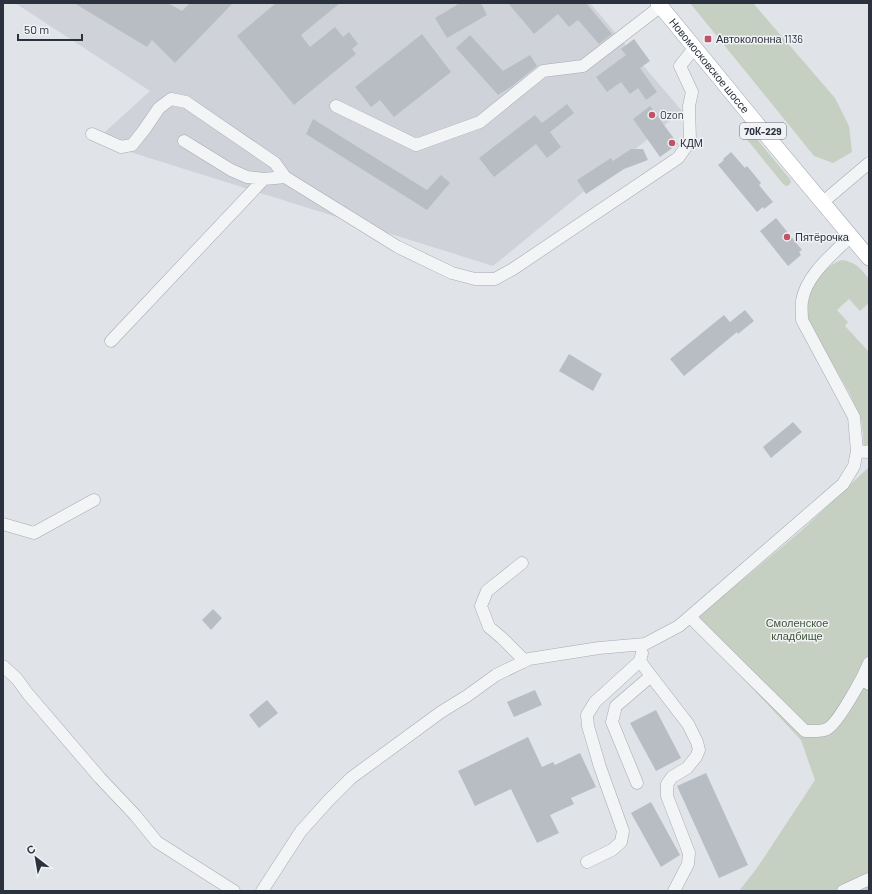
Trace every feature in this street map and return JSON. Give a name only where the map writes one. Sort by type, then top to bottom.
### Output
[{"type":"main road","name":"Новомосковское шоссе","points":[[659,5],[869,258]]},
{"type":"street","points":[[336,106],[416,145],[480,122],[543,71],[583,66],[659,5]]},
{"type":"street","points":[[92,134],[121,147],[132,145],[159,108],[171,99],[186,102],[275,163],[285,177],[398,246],[452,273],[475,279],[495,279],[513,269],[678,158],[690,141],[689,106],[692,92],[680,66],[695,47]]},
{"type":"street","points":[[184,142],[231,170],[247,177],[264,179],[285,177]]},
{"type":"street","points":[[822,202],[869,163]]},
{"type":"street","points":[[111,341],[264,179]]},
{"type":"street","points":[[262,891],[301,831],[350,778],[441,712],[468,696],[496,675],[529,659],[599,648],[645,644],[679,626],[843,484],[863,451],[854,417],[802,320],[802,302],[805,288],[814,274],[851,236]]},
{"type":"street","points":[[3,524],[34,534],[94,500]]},
{"type":"street","points":[[522,563],[487,591],[481,606],[489,627],[525,661]]},
{"type":"street","points":[[690,616],[805,731],[818,732],[827,729],[835,722],[866,681],[869,663]]},
{"type":"street","points":[[587,862],[612,850],[621,842],[623,831],[600,767],[588,726],[587,715],[595,702],[640,661],[645,644]]},
{"type":"street","points":[[640,661],[688,724],[697,742],[699,750],[696,757],[687,768],[672,778],[667,784],[666,796],[689,853],[688,864],[674,891]]},
{"type":"street","points":[[3,666],[17,679],[28,694],[157,842],[234,891]]},
{"type":"street","points":[[637,783],[612,722],[616,706],[650,676]]},
{"type":"street","points":[[843,891],[869,879]]},
{"type":"shaded area","points":[[15,3],[590,3],[682,111],[493,266],[95,141],[150,91]]},
{"type":"green space","points":[[690,3],[753,3],[835,98],[849,126],[852,152],[833,163],[814,156]]},
{"type":"green space","points":[[747,131],[751,132],[790,179],[791,182],[789,185],[786,186],[783,184],[745,137],[745,133]]},
{"type":"green space","points":[[842,260],[855,264],[869,279],[869,303],[860,311],[849,299],[837,310],[848,322],[845,326],[869,352],[869,447],[864,452],[861,419],[850,394],[809,323],[807,304],[810,292],[816,280],[830,266]]},
{"type":"green space","name":"Смоленское кладбище","points":[[869,467],[869,891],[739,891],[757,868],[815,780],[801,740],[691,623],[801,531]]},
{"type":"building","points":[[74,3],[168,3],[182,11],[190,3],[233,3],[175,63],[152,40],[147,47]]},
{"type":"building","points":[[276,3],[340,3],[301,35],[310,47],[335,27],[343,37],[349,32],[358,44],[352,49],[356,54],[294,105],[237,36]]},
{"type":"building","points":[[460,3],[481,3],[487,15],[447,38],[435,18]]},
{"type":"building","points":[[508,3],[586,3],[612,34],[599,44],[578,20],[569,27],[558,14],[534,34]]},
{"type":"building","points":[[422,34],[451,72],[394,117],[380,100],[371,107],[355,87]]},
{"type":"building","points":[[470,35],[503,71],[530,55],[537,66],[511,87],[498,95],[456,48]]},
{"type":"building","points":[[634,39],[650,61],[640,68],[657,92],[646,100],[638,88],[630,94],[621,82],[607,92],[596,77],[626,55],[621,49]]},
{"type":"building","points":[[567,104],[574,113],[550,132],[561,147],[547,158],[536,144],[494,177],[479,158],[535,115],[542,123]]},
{"type":"building","points":[[650,106],[678,144],[660,157],[633,119]]},
{"type":"building","points":[[313,119],[427,190],[441,175],[450,183],[427,210],[306,134]]},
{"type":"building","points":[[631,149],[643,149],[648,160],[624,169],[586,194],[577,180],[611,158],[613,161]]},
{"type":"building","points":[[731,152],[745,168],[747,166],[761,183],[759,185],[773,202],[764,209],[763,207],[757,212],[718,165]]},
{"type":"building","points":[[776,218],[802,250],[799,252],[801,255],[788,266],[760,231]]},
{"type":"building","points":[[745,310],[754,321],[738,334],[737,332],[684,376],[670,359],[724,315],[730,322]]},
{"type":"building","points":[[569,354],[602,374],[593,391],[559,371]]},
{"type":"building","points":[[793,422],[802,432],[771,458],[763,447]]},
{"type":"building","points":[[213,609],[222,618],[211,630],[202,620]]},
{"type":"building","points":[[535,690],[542,705],[514,717],[507,702]]},
{"type":"building","points":[[267,700],[278,713],[259,728],[249,715]]},
{"type":"building","points":[[656,710],[681,758],[656,771],[630,723]]},
{"type":"building","points":[[528,737],[542,767],[553,762],[555,765],[580,753],[596,787],[571,798],[574,804],[550,815],[559,833],[537,843],[511,789],[475,806],[458,771]]},
{"type":"building","points":[[706,773],[748,865],[719,878],[677,786]]},
{"type":"building","points":[[651,802],[680,855],[661,867],[631,813]]},
{"type":"place","name":"Автоколонна 1136","points":[[708,39]]},
{"type":"place","name":"Ozon","points":[[652,115]]},
{"type":"place","name":"КДМ","points":[[672,143]]},
{"type":"place","name":"Пятёрочка","points":[[787,237]]}]
